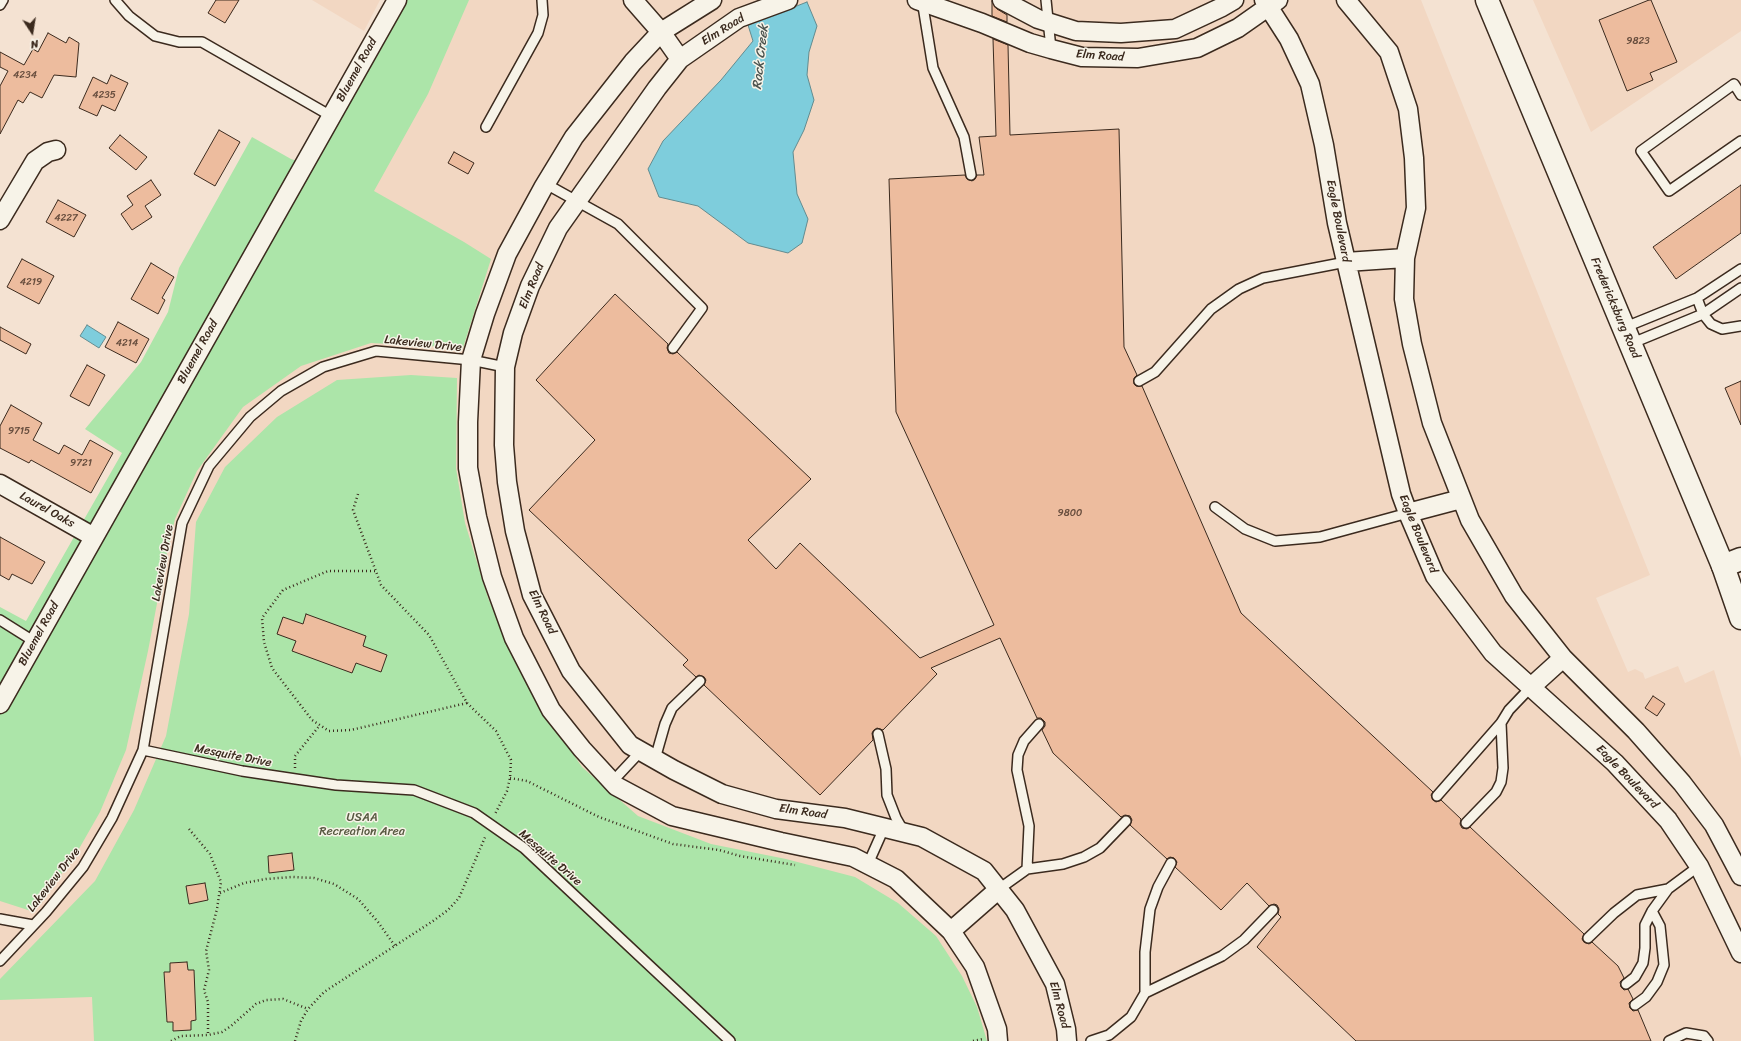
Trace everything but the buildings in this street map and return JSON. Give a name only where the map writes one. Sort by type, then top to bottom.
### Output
[{"type":"main road","name":"Fredericksburg Road","points":[[1487,0],[1627,336],[1732,562],[1741,618]]},
{"type":"street","name":"Bluemel Road","points":[[0,704],[397,0]]},
{"type":"street","points":[[633,0],[661,32],[680,59]]},
{"type":"street","points":[[712,0],[661,32],[633,62],[574,137],[507,254],[485,314],[471,360],[468,422],[468,468],[476,517],[492,577],[514,638],[551,710],[582,749],[616,786],[672,816],[781,842],[853,857],[896,879],[951,931],[975,966],[997,1029],[998,1041]]},
{"type":"street","name":"Elm Road","points":[[788,0],[739,18],[680,59],[657,88],[558,228],[530,286],[514,333],[505,367],[504,445],[506,482],[515,531],[532,595],[571,671],[630,745],[722,794],[776,809],[845,818],[922,837],[984,871],[1015,910],[1055,984],[1066,1029],[1067,1041]]},
{"type":"street","name":"Elm Road","points":[[920,0],[1030,43],[1051,49],[1082,57],[1138,58],[1198,48],[1238,28],[1271,3]]},
{"type":"street","name":"Elm Road","points":[[1002,0],[1047,22],[1076,31],[1121,33],[1175,29],[1234,0]]},
{"type":"street","points":[[1346,0],[1389,52],[1408,109],[1414,158],[1416,208],[1405,258],[1404,299],[1412,344],[1432,423],[1470,520],[1514,596],[1563,658],[1636,731],[1682,783],[1714,825],[1741,876]]},
{"type":"street","name":"Eagle Boulevard","points":[[1271,3],[1310,84],[1324,145],[1337,223],[1384,425],[1408,513],[1435,576],[1493,654],[1615,763],[1668,820],[1699,866],[1741,953]]},
{"type":"street","points":[[0,220],[35,160],[48,152],[56,150]]},
{"type":"street","points":[[1346,262],[1405,258]]},
{"type":"street","name":"Laurel Oaks","points":[[0,484],[94,537]]},
{"type":"street","points":[[1408,513],[1461,499]]},
{"type":"street","points":[[1531,687],[1563,658]]},
{"type":"street","points":[[951,931],[999,889]]},
{"type":"lane","points":[[0,5],[3,0]]},
{"type":"lane","points":[[115,0],[129,16],[155,36],[179,42],[202,42],[331,116]]},
{"type":"lane","points":[[486,127],[538,33],[543,15],[542,0]]},
{"type":"lane","points":[[920,0],[933,68],[964,137],[971,175]]},
{"type":"lane","points":[[1046,0],[1047,22],[1051,49]]},
{"type":"lane","points":[[1741,95],[1734,84],[1641,151],[1668,191],[1741,141]]},
{"type":"lane","points":[[546,184],[618,224],[702,308],[673,348]]},
{"type":"lane","points":[[1139,381],[1155,372],[1211,308],[1239,289],[1263,278],[1346,262]]},
{"type":"lane","points":[[1627,336],[1696,298],[1740,271]]},
{"type":"lane","points":[[1627,336],[1703,314],[1741,288]]},
{"type":"lane","points":[[1696,298],[1703,314],[1711,324],[1722,329],[1741,326]]},
{"type":"lane","name":"Lakeview Drive","points":[[2,956],[33,925],[83,867],[112,818],[143,750],[182,523],[209,466],[250,417],[281,391],[323,367],[376,351],[471,360],[505,367]]},
{"type":"lane","points":[[1215,507],[1245,529],[1275,541],[1320,537],[1408,513]]},
{"type":"lane","points":[[0,620],[35,642]]},
{"type":"lane","points":[[612,782],[648,755],[672,708],[700,681]]},
{"type":"lane","points":[[1437,796],[1500,724],[1509,710],[1531,687]]},
{"type":"lane","points":[[1027,869],[1029,826],[1017,770],[1018,755],[1024,741],[1039,724]]},
{"type":"lane","points":[[1466,823],[1496,792],[1501,782],[1503,768],[1500,724]]},
{"type":"lane","points":[[878,734],[886,770],[887,795],[896,818],[905,833]]},
{"type":"lane","name":"Mesquite Drive","points":[[143,750],[242,771],[294,779],[336,785],[414,790],[474,813],[524,848],[730,1041]]},
{"type":"lane","points":[[999,889],[1027,869],[1063,864],[1084,857],[1100,848],[1126,821]]},
{"type":"lane","points":[[868,864],[884,828]]},
{"type":"lane","points":[[1091,1041],[1109,1035],[1130,1017],[1145,993],[1145,952],[1150,908],[1158,887],[1171,863]]},
{"type":"lane","points":[[1626,984],[1635,977],[1643,963],[1645,948],[1645,925],[1652,911],[1668,889],[1699,866]]},
{"type":"lane","points":[[1588,938],[1614,913],[1637,895],[1668,889]]},
{"type":"lane","points":[[1145,993],[1222,956],[1244,940],[1273,910]]},
{"type":"lane","points":[[1635,1005],[1646,997],[1656,982],[1664,965],[1660,926],[1652,911]]},
{"type":"lane","points":[[0,919],[33,925]]},
{"type":"lane","points":[[1669,1041],[1686,1033],[1704,1036],[1708,1041]]},
{"type":"path","points":[[375,571],[328,571],[283,590],[262,618],[264,642],[272,668],[312,720],[329,731],[351,730],[467,703]]},
{"type":"path","points":[[294,779],[295,756],[320,725]]},
{"type":"path","points":[[510,778],[527,781],[599,817],[673,844],[719,850],[740,856],[795,865]]},
{"type":"path","points":[[189,829],[210,854],[221,882],[206,951],[209,970],[204,990],[208,1002],[208,1035]]},
{"type":"path","points":[[220,892],[244,883],[272,878],[314,878],[334,884],[358,899],[378,922],[395,946]]},
{"type":"path","points":[[170,1041],[181,1036],[208,1035],[222,1032],[256,1004],[266,1000],[283,999],[308,1009]]},
{"type":"shaded area","points":[[312,0],[380,0],[364,31]]},
{"type":"shaded area","points":[[442,0],[1421,0],[1650,575],[1596,598],[1628,672],[1635,669],[1643,673],[1645,679],[1678,666],[1685,683],[1714,670],[1741,758],[1741,1041],[0,1041],[0,782]]},
{"type":"shaded area","points":[[1533,0],[1741,0],[1741,31],[1591,132]]},
{"type":"green space","points":[[405,0],[469,0],[428,94],[374,191],[491,259],[463,348],[371,343],[301,366],[243,407],[197,471],[175,519],[126,750],[100,812],[72,861],[31,911],[0,901],[0,607],[26,621],[122,453],[85,429],[141,362],[168,312],[179,268],[252,137],[291,159],[310,165]]},
{"type":"green space","name":"USAA Recreation Area","points":[[411,375],[457,378],[456,468],[465,523],[488,598],[529,688],[582,767],[638,816],[711,844],[786,859],[855,877],[898,903],[936,936],[962,976],[977,1007],[987,1041],[94,1041],[92,997],[0,1000],[0,979],[95,881],[134,810],[166,736],[189,614],[196,522],[225,467],[277,417],[337,380]]},
{"type":"water","name":"Rock Creek","points":[[807,2],[817,26],[809,52],[807,75],[814,100],[804,130],[793,152],[797,194],[808,219],[802,243],[788,253],[748,243],[698,206],[659,197],[648,169],[663,141],[721,80],[753,41],[748,25]]},
{"type":"water","points":[[87,325],[106,337],[99,348],[80,336]]}]
